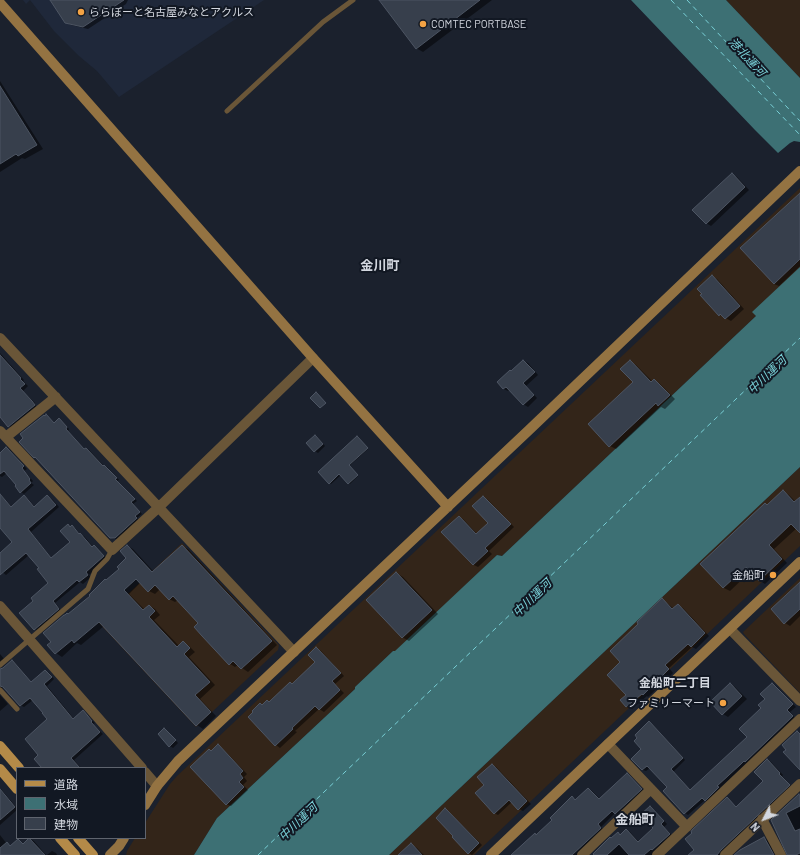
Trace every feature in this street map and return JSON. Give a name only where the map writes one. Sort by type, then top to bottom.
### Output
[{"type":"main road","points":[[0,746],[17,767]]},
{"type":"main road","points":[[0,769],[16,788]]},
{"type":"main road","points":[[61,839],[75,855]]},
{"type":"main road","points":[[79,839],[92,855]]},
{"type":"street","points":[[0,3],[313,358],[448,507]]},
{"type":"street","points":[[146,803],[157,786],[178,761],[448,507],[800,171]]},
{"type":"street","points":[[0,338],[294,652]]},
{"type":"street","points":[[56,397],[3,434],[112,550],[313,358]]},
{"type":"street","points":[[491,855],[800,562]]},
{"type":"street","points":[[0,606],[141,767]]},
{"type":"street","points":[[730,629],[800,701]]},
{"type":"street","points":[[657,855],[800,719]]},
{"type":"street","points":[[608,744],[687,827]]},
{"type":"street","points":[[146,773],[157,786]]},
{"type":"street","points":[[725,855],[800,784]]},
{"type":"street","points":[[582,855],[651,789]]},
{"type":"street","points":[[762,819],[781,855]]},
{"type":"street","points":[[110,855],[123,839]]},
{"type":"lane","points":[[227,111],[323,22],[353,0]]},
{"type":"lane","points":[[0,665],[88,588],[95,571],[107,559],[112,550]]},
{"type":"lane","points":[[0,690],[16,709]]},
{"type":"shaded area","points":[[23,0],[30,0],[26,4]]},
{"type":"shaded area","points":[[30,0],[264,0],[119,97],[97,71],[79,56],[54,31]]},
{"type":"shaded area","points":[[726,0],[800,0],[800,78]]},
{"type":"shaded area","points":[[800,188],[800,267],[753,312],[756,316],[502,556],[497,555],[395,652],[393,651],[355,687],[355,689],[217,818],[194,855],[126,855],[134,839],[146,839],[146,821],[170,784]]},
{"type":"shaded area","points":[[800,467],[800,546],[474,855],[389,855]]},
{"type":"shaded area","points":[[182,543],[279,645],[278,650],[196,727],[98,622]]},
{"type":"shaded area","points":[[800,578],[800,693],[743,632]]},
{"type":"water","name":"港北運河","points":[[631,0],[726,0],[800,78],[800,142],[794,141],[790,143],[778,153]]},
{"type":"water","name":"中川運河","points":[[800,267],[800,467],[389,855],[194,855],[217,818],[355,689],[355,687],[393,651],[395,651],[497,555],[502,556],[756,316],[752,312]]},
{"type":"building","name":"ららぽーと名古屋みなとアクルス","points":[[50,0],[124,0],[83,27],[65,23]]},
{"type":"building","name":"COMTEC PORTBASE","points":[[379,0],[480,0],[416,49]]},
{"type":"building","points":[[0,86],[37,145],[18,156],[16,154],[0,164]]},
{"type":"building","points":[[732,173],[745,187],[706,224],[692,210]]},
{"type":"building","points":[[800,193],[800,259],[774,284],[740,248]]},
{"type":"building","points":[[712,275],[740,306],[725,319],[720,314],[719,316],[700,295],[702,294],[697,289]]},
{"type":"building","points":[[0,355],[21,378],[20,379],[25,384],[20,388],[35,405],[8,427],[0,417]]},
{"type":"building","points":[[523,360],[535,372],[523,383],[534,395],[523,405],[506,387],[503,389],[497,382]]},
{"type":"building","points":[[630,360],[651,382],[654,379],[670,395],[658,406],[656,403],[609,447],[588,424],[633,382],[620,369]]},
{"type":"building","points":[[316,392],[326,403],[320,408],[310,398]]},
{"type":"building","points":[[46,414],[54,423],[59,418],[67,427],[66,429],[84,449],[86,448],[103,466],[104,465],[117,478],[115,479],[135,499],[131,502],[140,512],[135,516],[137,518],[115,538],[110,538],[35,457],[34,458],[19,442],[23,438],[20,434]]},
{"type":"building","points":[[315,435],[323,444],[314,452],[306,443]]},
{"type":"building","points":[[357,436],[368,448],[349,465],[358,475],[348,484],[339,474],[329,484],[318,472]]},
{"type":"building","points":[[6,447],[24,466],[22,468],[30,479],[29,480],[31,483],[20,493],[15,486],[16,485],[4,471],[0,474],[0,453]]},
{"type":"building","points":[[783,490],[794,502],[800,497],[800,533],[791,524],[769,545],[782,559],[759,581],[746,567],[723,588],[700,564],[765,503],[767,505]]},
{"type":"building","points":[[0,494],[11,507],[24,495],[34,507],[47,495],[56,505],[28,529],[51,558],[70,542],[60,531],[68,524],[70,527],[72,525],[92,547],[94,545],[104,556],[86,572],[88,575],[79,582],[77,580],[53,601],[59,609],[34,630],[19,613],[33,601],[31,598],[48,583],[37,569],[39,568],[26,553],[0,575],[0,553],[12,542],[0,528]]},
{"type":"building","points":[[483,496],[511,524],[485,548],[488,551],[473,565],[441,532],[459,516],[476,534],[488,523],[472,506]]},
{"type":"building","points":[[127,545],[152,572],[182,545],[272,641],[241,669],[233,661],[229,665],[194,627],[198,623],[173,596],[169,600],[155,585],[148,592],[136,579],[124,590],[143,610],[149,605],[155,611],[149,617],[177,647],[183,641],[190,648],[184,654],[210,682],[195,695],[211,712],[196,726],[99,622],[74,643],[72,640],[55,654],[47,645],[51,642],[43,633],[90,596],[89,595],[105,579],[106,580],[119,569],[117,567],[126,558],[120,551]]},
{"type":"building","points":[[396,572],[432,610],[402,638],[366,600]]},
{"type":"building","points":[[800,582],[800,609],[784,624],[771,609]]},
{"type":"building","points":[[662,598],[672,609],[678,604],[705,633],[691,647],[688,644],[665,665],[669,669],[643,695],[642,694],[626,707],[620,700],[626,695],[607,675],[620,662],[610,651]]},
{"type":"building","points":[[316,647],[341,673],[332,681],[340,690],[319,710],[315,706],[275,746],[248,717],[260,703],[262,705],[267,700],[269,702],[290,682],[292,684],[315,662],[308,655]]},
{"type":"building","points":[[12,660],[31,682],[45,670],[52,677],[44,684],[73,719],[83,710],[92,721],[91,722],[100,732],[71,758],[79,767],[41,767],[34,759],[38,755],[25,739],[47,719],[30,698],[20,706],[3,687],[0,686],[0,669]]},
{"type":"building","points":[[730,683],[742,696],[722,715],[710,702]]},
{"type":"building","points":[[772,683],[793,704],[787,710],[793,716],[745,762],[744,761],[717,786],[719,787],[705,801],[702,798],[684,814],[663,791],[667,787],[647,766],[642,770],[631,759],[641,749],[634,741],[637,738],[635,735],[649,721],[683,758],[671,769],[690,790],[747,737],[739,729],[761,708],[758,705],[765,699],[760,694]]},
{"type":"building","points":[[164,728],[176,740],[169,747],[158,734]]},
{"type":"building","points":[[797,731],[800,734],[800,770],[783,752],[786,750],[782,745]]},
{"type":"building","points":[[218,744],[243,771],[240,774],[243,778],[239,782],[244,787],[226,805],[190,767],[209,749],[211,751]]},
{"type":"building","points":[[767,759],[790,785],[717,855],[688,855],[694,850],[685,839],[692,833],[692,830],[727,797],[736,807],[763,781],[754,772]]},
{"type":"building","points":[[492,764],[527,801],[518,810],[509,800],[494,814],[475,793],[484,785],[477,777]]},
{"type":"building","points":[[627,773],[642,789],[615,814],[612,811],[598,824],[601,828],[572,855],[511,855],[552,820],[550,818],[572,796],[575,800],[588,788],[599,799]]},
{"type":"building","points":[[0,789],[15,807],[0,820]]},
{"type":"building","points":[[799,794],[800,806],[786,813],[795,831],[800,829],[800,853],[796,855],[787,855],[771,820]]},
{"type":"building","points":[[650,806],[664,821],[661,824],[670,834],[652,850],[651,849],[644,855],[629,855],[619,844],[607,855],[593,854],[610,837],[611,838],[618,832],[620,835],[626,829],[638,842],[653,828],[640,815]]},
{"type":"building","points":[[445,808],[479,843],[468,854],[436,818]]},
{"type":"building","points":[[764,837],[774,855],[734,855],[740,850]]},
{"type":"building","points":[[18,839],[23,844],[30,839],[45,855],[0,855],[0,848],[7,842],[10,846]]},
{"type":"building","points":[[411,843],[422,855],[398,855]]},
{"type":"ferry route","points":[[671,0],[800,135]]},
{"type":"ferry route","points":[[687,0],[800,121]]},
{"type":"ferry route","points":[[258,855],[800,338]]},
{"type":"place","name":"ららぽーと名古屋みなとアクルス","points":[[81,12]]},
{"type":"place","name":"COMTEC PORTBASE","points":[[423,24]]},
{"type":"place","name":"金船町","points":[[773,575]]},
{"type":"place","name":"ファミリーマート","points":[[723,703]]},
{"type":"district","name":"金川町","points":[[380,266]]},
{"type":"district","name":"金船町二丁目","points":[[675,683]]},
{"type":"district","name":"金船町","points":[[635,820]]}]
